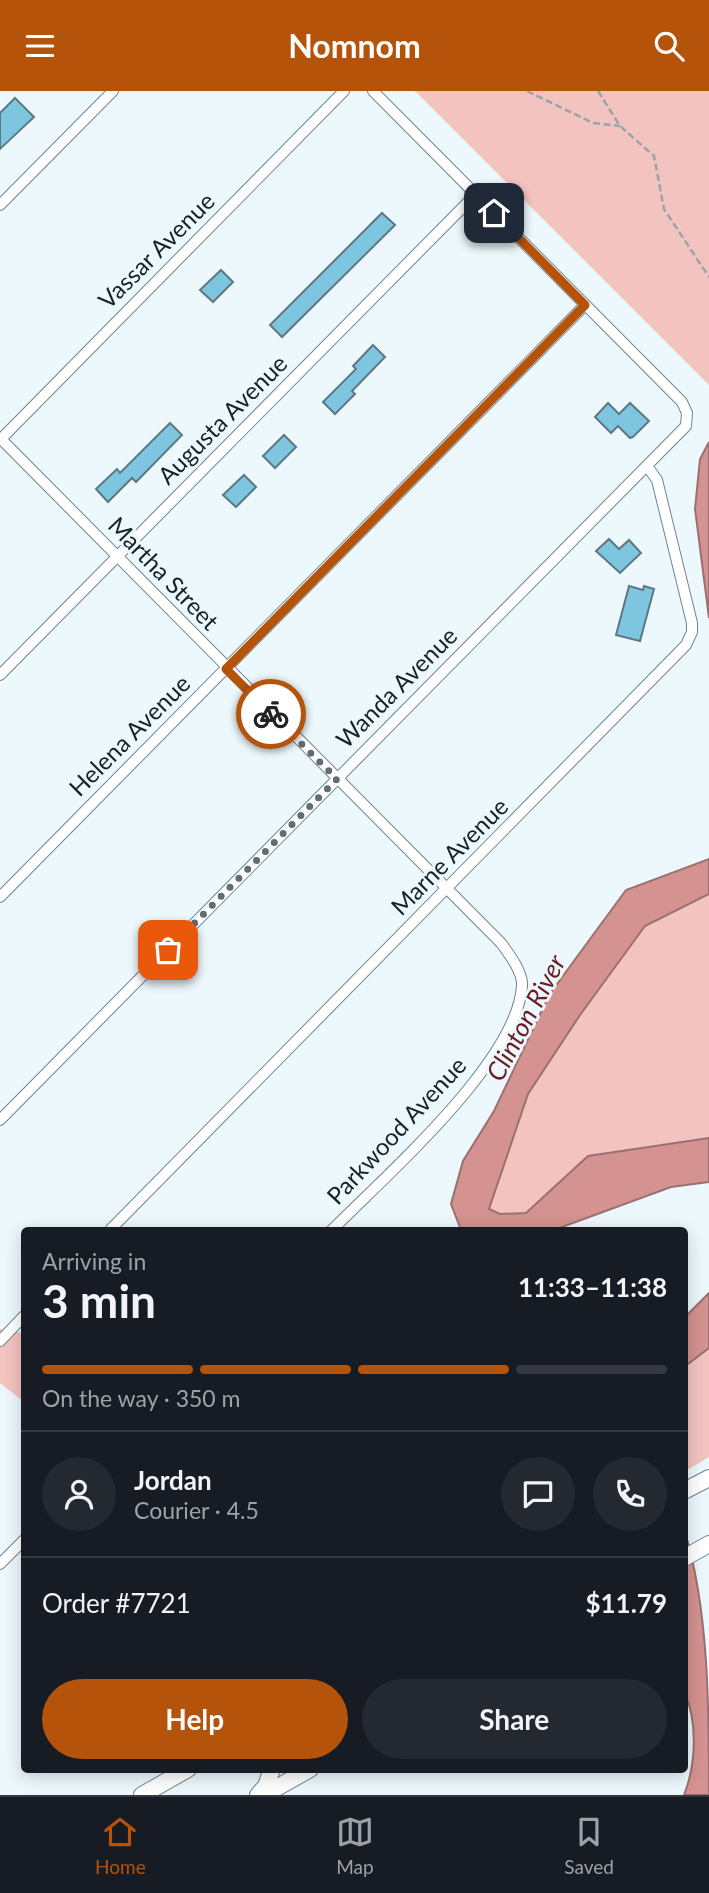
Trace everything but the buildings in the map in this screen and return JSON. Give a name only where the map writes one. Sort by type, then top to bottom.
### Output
[{"type":"main road","points":[[688,1489],[709,1478]]},
{"type":"main road","points":[[688,1556],[709,1544]]},
{"type":"main road","points":[[142,1795],[181,1773]]},
{"type":"main road","points":[[258,1795],[266,1786],[271,1773]]},
{"type":"main road","points":[[264,1795],[303,1773]]},
{"type":"street","points":[[0,205],[113,91]]},
{"type":"street","name":"Vassar Avenue","points":[[0,439],[344,91]]},
{"type":"street","name":"Wanda Avenue","points":[[0,1120],[686,426],[686,407],[373,91]]},
{"type":"street","name":"Augusta Avenue","points":[[0,675],[476,194]]},
{"type":"street","name":"Helena Avenue","points":[[0,897],[585,305]]},
{"type":"street","name":"Martha Street","points":[[0,439],[501,943],[522,984]]},
{"type":"street","name":"Marne Avenue","points":[[113,1227],[447,890],[689,640],[692,623],[657,480],[646,466]]},
{"type":"street","name":"Parkwood Avenue","points":[[335,1227],[479,1078],[512,1023],[522,984]]},
{"type":"street","points":[[0,1341],[21,1320]]},
{"type":"street","points":[[0,1564],[21,1543]]},
{"type":"path","points":[[527,91],[593,123],[620,126]]},
{"type":"path","points":[[598,91],[620,126],[654,156],[664,209],[709,277]]},
{"type":"shaded area","points":[[415,91],[709,91],[709,385]]},
{"type":"shaded area","points":[[709,442],[709,618],[695,509],[700,459]]},
{"type":"shaded area","points":[[709,859],[709,894],[645,926],[580,1015],[528,1094],[489,1209],[500,1214],[526,1213],[588,1156],[709,1138],[709,1182],[671,1187],[562,1227],[460,1227],[451,1204],[463,1161],[494,1111],[549,995],[626,890]]},
{"type":"shaded area","points":[[709,894],[709,1138],[588,1156],[526,1213],[500,1214],[489,1210],[528,1094],[580,1015],[645,926]]},
{"type":"shaded area","points":[[709,1293],[709,1348],[688,1364],[688,1314]]},
{"type":"shaded area","points":[[0,1329],[21,1332],[21,1400],[0,1383]]},
{"type":"shaded area","points":[[709,1348],[709,1457],[688,1470],[688,1364]]},
{"type":"shaded area","points":[[688,1544],[698,1592],[706,1660],[709,1795],[684,1795],[691,1770],[694,1743],[689,1703]]},
{"type":"way so far","points":[[168,950],[337,779],[271,714]]},
{"type":"route","points":[[271,714],[226,669],[585,305],[494,213]]},
{"type":"water label","name":"Clinton River","points":[[526,1018]]}]
